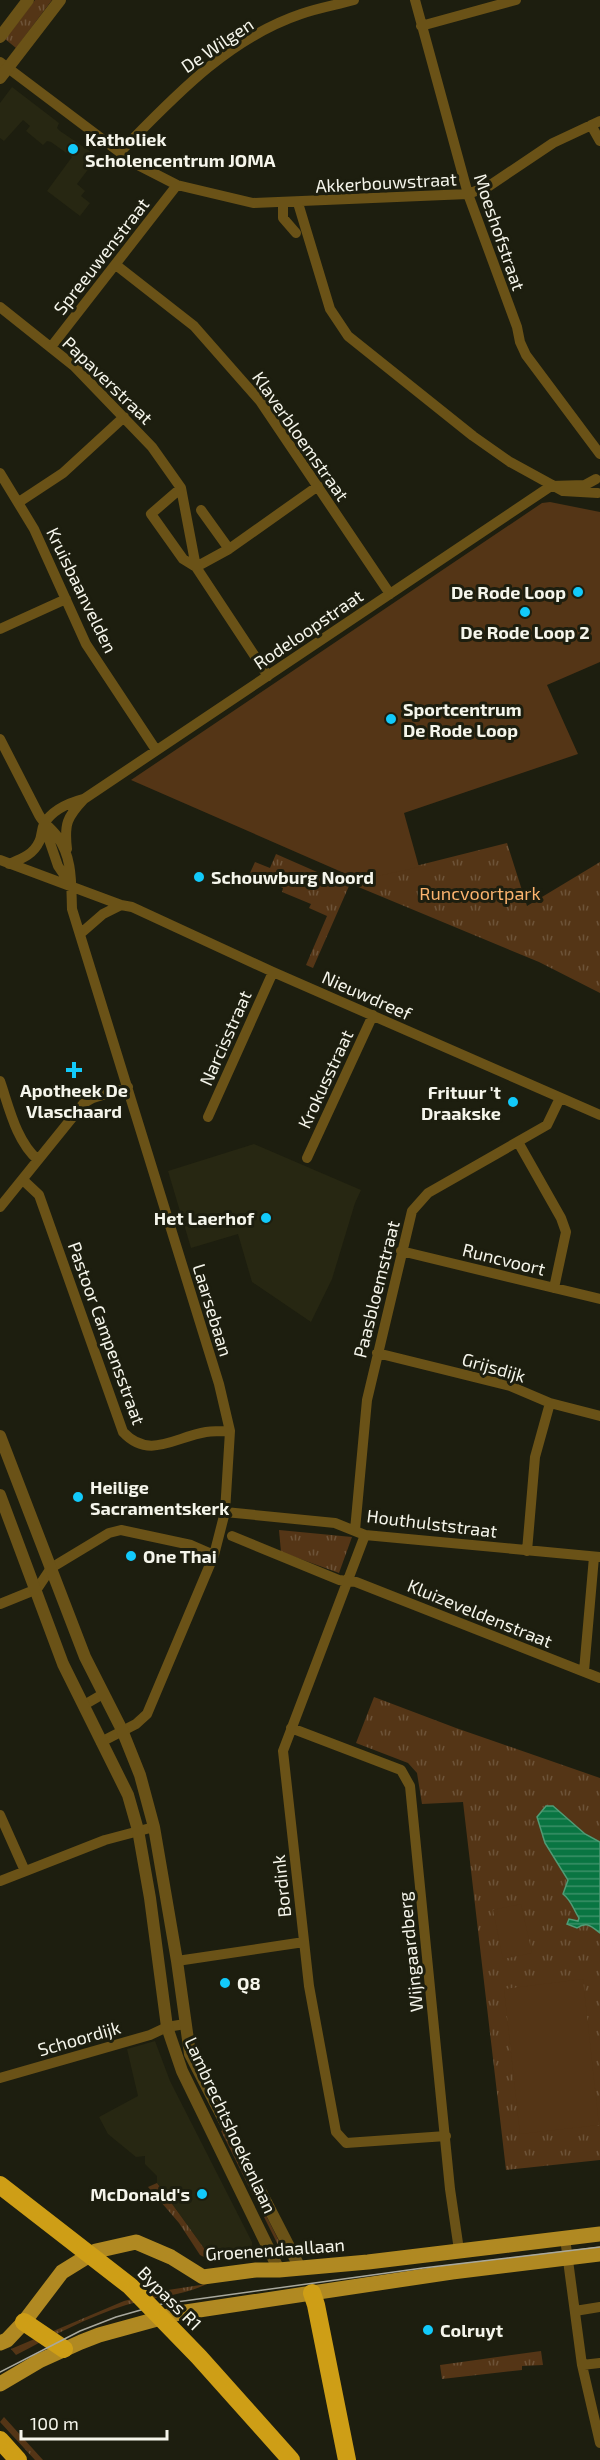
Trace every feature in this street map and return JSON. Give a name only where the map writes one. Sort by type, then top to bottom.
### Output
[{"type":"highway","name":"Bypass R1","points":[[0,2186],[130,2286],[199,2357],[291,2460]]},
{"type":"highway","points":[[312,2293],[347,2460]]},
{"type":"highway","points":[[24,2322],[64,2349]]},
{"type":"highway","points":[[0,2440],[18,2460]]},
{"type":"main road","name":"Groenendaallaan","points":[[0,2343],[7,2340],[24,2322],[62,2272],[96,2251],[136,2242],[171,2257],[203,2277],[600,2234]]},
{"type":"main road","points":[[0,2384],[64,2349],[99,2335],[179,2313],[452,2272],[600,2254]]},
{"type":"main road","points":[[300,2268],[312,2293]]},
{"type":"main road","points":[[279,2270],[289,2297]]},
{"type":"street","points":[[0,37],[28,0]]},
{"type":"street","points":[[3,69],[60,0]]},
{"type":"street","name":"De Wilgen","points":[[120,152],[205,69],[246,41],[299,15],[354,0]]},
{"type":"street","name":"Moeshofstraat","points":[[414,0],[468,194],[517,327],[519,341],[526,355],[600,454]]},
{"type":"street","points":[[421,26],[516,0]]},
{"type":"street","name":"Akkerbouwstraat","points":[[3,69],[134,163],[177,185],[253,203],[298,203],[468,194],[489,186],[554,142],[596,123]]},
{"type":"street","points":[[596,123],[600,141]]},
{"type":"street","name":"Spreeuwenstraat","points":[[51,347],[177,185]]},
{"type":"street","points":[[283,202],[283,218],[296,233]]},
{"type":"street","points":[[298,203],[330,309],[348,336],[488,448],[551,486],[563,491],[599,494],[598,476]]},
{"type":"street","name":"Klaverbloemstraat","points":[[116,265],[194,326],[260,401],[390,594]]},
{"type":"street","name":"Papaverstraat","points":[[0,307],[75,366],[152,447],[181,488]]},
{"type":"street","points":[[19,502],[63,473],[124,417]]},
{"type":"street","name":"Kruisbaanvelden","points":[[0,473],[34,529],[86,644],[156,750]]},
{"type":"street","points":[[551,486],[585,485],[598,476]]},
{"type":"street","points":[[196,567],[229,549],[318,486]]},
{"type":"street","name":"Rodeloopstraat","points":[[69,816],[84,799],[551,486]]},
{"type":"street","points":[[181,488],[151,514],[183,559],[196,567]]},
{"type":"street","points":[[181,488],[196,567],[268,676]]},
{"type":"street","points":[[201,510],[229,549]]},
{"type":"street","points":[[0,629],[66,599]]},
{"type":"street","name":"Laarsebaan","points":[[0,739],[44,824],[58,866],[71,885]]},
{"type":"street","name":"Rodeloopstraat","points":[[44,824],[55,812],[69,803],[84,799]]},
{"type":"street","points":[[4,862],[25,858],[39,844],[44,824],[57,823],[69,816]]},
{"type":"street","points":[[68,856],[66,836],[69,816]]},
{"type":"street","name":"Laarsebaan","points":[[44,824],[57,835],[68,856],[72,909],[219,1384],[230,1431],[225,1512],[214,1555],[147,1714],[136,1724],[122,1730]]},
{"type":"street","name":"Nieuwdreef","points":[[4,862],[132,907],[273,972],[600,1115]]},
{"type":"street","points":[[80,934],[103,914],[121,905]]},
{"type":"street","name":"Narcisstraat","points":[[208,1117],[273,972]]},
{"type":"street","name":"Krokusstraat","points":[[307,1158],[373,1015]]},
{"type":"street","points":[[0,1081],[18,1132],[30,1153],[38,1160]]},
{"type":"street","points":[[0,1207],[84,1103],[128,1087]]},
{"type":"street","name":"Paasbloemstraat","points":[[360,1533],[363,1428],[377,1353],[412,1211],[428,1193],[547,1125],[560,1098]]},
{"type":"street","points":[[518,1142],[565,1229],[554,1288]]},
{"type":"street","name":"Pastoor Campensstraat","points":[[23,1179],[39,1195],[123,1432],[129,1439],[143,1446],[156,1446],[206,1432],[230,1431]]},
{"type":"street","name":"Runcvoort","points":[[401,1251],[600,1299]]},
{"type":"street","name":"Grijsdijk","points":[[377,1353],[510,1386],[550,1403],[600,1416]]},
{"type":"street","points":[[527,1551],[535,1457],[550,1403]]},
{"type":"street","name":"Lambrechtshoekenlaan","points":[[0,1436],[85,1657],[122,1730],[140,1775],[154,1827],[190,2054],[300,2268]]},
{"type":"street","name":"Lambrechtshoekenlaan","points":[[0,1495],[37,1589],[63,1664],[128,1795],[138,1830],[150,1898],[167,2027],[182,2071],[279,2270]]},
{"type":"street","name":"Houthulststraat","points":[[225,1512],[335,1523],[360,1533],[597,1557]]},
{"type":"street","points":[[0,1604],[37,1589],[51,1568],[109,1533],[121,1530],[191,1545],[214,1555]]},
{"type":"street","name":"Bordink","points":[[360,1533],[348,1581],[283,1751],[309,1986],[336,2132],[346,2143],[446,2136]]},
{"type":"street","points":[[232,1536],[339,1580],[348,1581]]},
{"type":"street","points":[[584,1671],[597,1557]]},
{"type":"street","name":"Kluizeveldenstraat","points":[[348,1581],[356,1582],[600,1678]]},
{"type":"street","points":[[84,1705],[103,1694]]},
{"type":"street","name":"Wijngaardberg","points":[[291,1728],[401,1770],[410,1786],[459,2250]]},
{"type":"street","points":[[101,1742],[122,1730]]},
{"type":"street","points":[[0,1815],[25,1871]]},
{"type":"street","points":[[0,1881],[105,1840],[154,1827]]},
{"type":"street","points":[[177,1961],[304,1942]]},
{"type":"street","name":"Lambrechtshoekenlaan","points":[[167,2027],[185,2024]]},
{"type":"street","name":"Schoordijk","points":[[0,2078],[150,2035],[167,2027]]},
{"type":"street","points":[[565,2238],[582,2365],[600,2444]]},
{"type":"street","points":[[575,2311],[600,2307]]},
{"type":"street","points":[[582,2365],[600,2363]]},
{"type":"shaded area","name":"Katholiek Scholencentrum JOMA","points":[[12,87],[59,123],[57,128],[60,131],[99,155],[77,184],[85,191],[81,196],[90,203],[80,216],[47,191],[72,157],[51,142],[47,141],[43,145],[26,131],[30,126],[23,120],[4,141],[0,138],[0,103]]},
{"type":"shaded area","name":"Het Laerhof","points":[[254,1144],[361,1190],[332,1279],[311,1322],[252,1282],[238,1234],[191,1248],[168,1171]]},
{"type":"shaded area","points":[[546,1806],[553,1806],[585,1834],[600,1842],[600,1933],[589,1925],[577,1928],[567,1924],[569,1919],[578,1921],[579,1918],[563,1894],[568,1880],[545,1843],[537,1817]]},
{"type":"shaded area","points":[[155,2041],[170,2081],[252,2242],[252,2248],[247,2252],[211,2258],[157,2183],[157,2176],[145,2164],[145,2156],[136,2157],[108,2134],[99,2117],[138,2096],[127,2049]]},
{"type":"green space","points":[[35,0],[52,0],[16,48],[5,39]]},
{"type":"green space","name":"Sportcentrum De Rode Loop","points":[[550,502],[600,512],[600,662],[547,685],[578,754],[404,813],[419,867],[360,880],[131,780],[542,503]]},
{"type":"green space","name":"Runcvoortpark","points":[[507,843],[527,906],[600,862],[600,993],[539,962],[356,886],[360,880]]},
{"type":"green space","points":[[276,854],[349,886],[313,968],[306,965],[327,916],[309,908],[311,904],[282,892],[283,888],[250,873],[255,862],[270,868]]},
{"type":"green space","points":[[279,1530],[352,1537],[339,1573],[281,1552]]},
{"type":"green space","points":[[374,1697],[600,1778],[600,2160],[506,2170],[463,1802],[422,1804],[417,1773],[408,1763],[356,1743]]},
{"type":"green space","points":[[521,1904],[532,1953],[503,1959],[493,1910]]},
{"type":"green space","points":[[583,1979],[599,2125],[520,2134],[504,1989]]},
{"type":"green space","points":[[223,2130],[281,2245],[278,2245],[221,2131]]},
{"type":"green space","points":[[157,2183],[211,2258],[200,2255],[179,2223],[148,2187]]},
{"type":"green space","points":[[207,2284],[188,2291],[136,2302],[98,2315],[16,2355],[11,2349],[124,2301],[168,2290]]},
{"type":"green space","points":[[541,2351],[543,2365],[522,2366],[522,2370],[442,2379],[440,2365]]},
{"type":"green space","points":[[4,2417],[43,2460],[35,2460],[0,2422]]},
{"type":"tram line","points":[[0,2372],[80,2331],[116,2317],[162,2304],[423,2268],[600,2247]]},
{"type":"place","name":"Katholiek Scholencentrum JOMA","points":[[73,149]]},
{"type":"place","name":"De Rode Loop","points":[[578,592]]},
{"type":"place","name":"De Rode Loop 2","points":[[525,612]]},
{"type":"place","name":"Sportcentrum De Rode Loop","points":[[391,719]]},
{"type":"place","name":"Schouwburg Noord","points":[[199,877]]},
{"type":"place","name":"Apotheek De Vlaschaard","points":[[74,1070]]},
{"type":"place","name":"Frituur 't Draakske","points":[[513,1102]]},
{"type":"place","name":"Het Laerhof","points":[[266,1218]]},
{"type":"place","name":"Heilige Sacramentskerk","points":[[78,1497]]},
{"type":"place","name":"One Thai","points":[[131,1556]]},
{"type":"place","name":"Q8","points":[[225,1983]]},
{"type":"place","name":"McDonald's","points":[[202,2194]]},
{"type":"place","name":"Colruyt","points":[[428,2330]]}]
